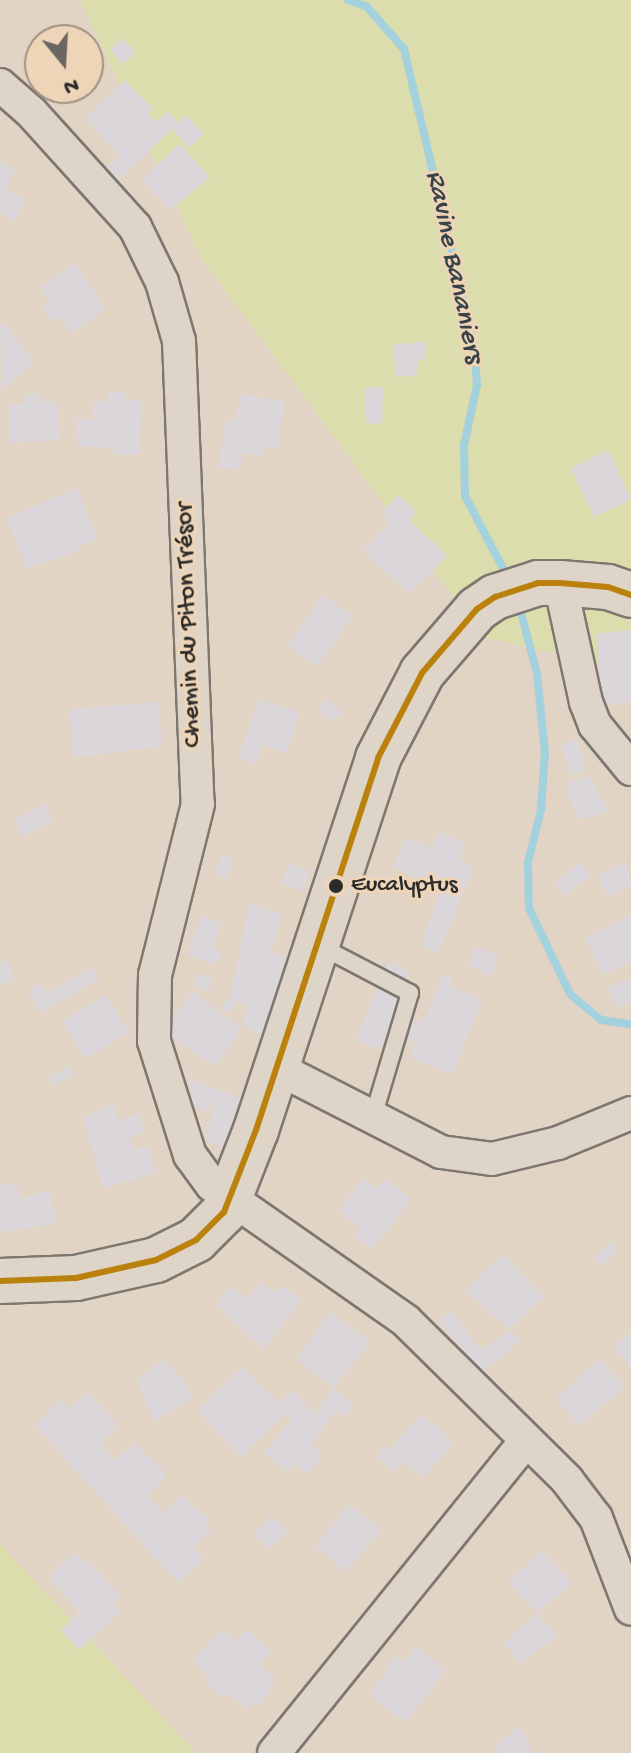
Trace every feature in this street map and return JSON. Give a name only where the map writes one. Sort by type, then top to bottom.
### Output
[{"type":"main road","points":[[0,1281],[76,1278],[156,1260],[196,1240],[231,1199],[378,758],[422,673],[477,609],[495,597],[549,583],[608,587],[631,595]]},
{"type":"street","name":"Chemin du Piton Trésor","points":[[0,85],[42,123],[135,227],[162,282],[179,341],[198,804],[155,975],[154,1041],[190,1155],[212,1185],[406,1321],[525,1442],[567,1480],[596,1518],[631,1609]]},
{"type":"street","points":[[549,583],[591,714],[631,769]]},
{"type":"street","points":[[275,1067],[441,1152],[492,1159],[558,1143],[631,1113]]},
{"type":"street","points":[[274,1753],[525,1442]]},
{"type":"lane","points":[[316,945],[410,993],[373,1117]]},
{"type":"green space","points":[[80,0],[631,0],[631,669],[483,637],[201,258],[104,51],[104,24],[91,24]]},
{"type":"green space","points":[[0,1544],[196,1753],[0,1753]]},
{"type":"building","points":[[122,38],[135,52],[123,64],[110,50]]},
{"type":"building","points":[[125,80],[153,109],[148,114],[156,122],[168,111],[178,123],[186,115],[204,134],[189,148],[172,129],[119,180],[107,167],[120,155],[85,118],[100,104],[104,104],[104,100]]},
{"type":"building","points":[[179,144],[210,177],[170,210],[142,180]]},
{"type":"building","points":[[0,161],[15,170],[6,188],[27,200],[14,222],[0,212]]},
{"type":"building","points":[[75,263],[106,309],[71,334],[60,316],[51,322],[41,308],[50,303],[40,288]]},
{"type":"building","points":[[5,323],[35,362],[2,391],[0,327]]},
{"type":"building","points":[[425,342],[425,359],[417,360],[418,375],[395,377],[394,344]]},
{"type":"building","points":[[366,387],[383,388],[382,424],[365,423]]},
{"type":"building","points":[[126,392],[126,400],[142,400],[139,454],[114,455],[113,448],[78,446],[76,419],[93,419],[93,402],[108,401],[108,393]]},
{"type":"building","points":[[42,393],[42,402],[58,402],[59,440],[10,443],[9,404],[24,404],[23,395]]},
{"type":"building","points":[[240,394],[285,401],[277,448],[265,447],[263,456],[243,453],[240,470],[218,467],[226,420],[235,422]]},
{"type":"building","points":[[608,450],[631,499],[594,517],[571,468]]},
{"type":"building","points":[[77,488],[97,539],[77,547],[79,551],[27,568],[6,518]]},
{"type":"building","points":[[398,495],[417,512],[409,520],[447,555],[410,594],[363,551],[390,521],[381,513]]},
{"type":"building","points":[[323,595],[353,616],[317,667],[287,646]]},
{"type":"building","points":[[631,630],[631,702],[603,705],[596,634]]},
{"type":"building","points":[[327,698],[342,713],[332,723],[316,708]]},
{"type":"building","points":[[259,699],[300,713],[286,753],[263,745],[256,764],[238,758]]},
{"type":"building","points":[[159,702],[162,746],[73,758],[69,709]]},
{"type":"building","points":[[577,740],[586,771],[570,775],[561,744]]},
{"type":"building","points":[[590,776],[609,812],[577,820],[565,784]]},
{"type":"building","points":[[45,804],[54,821],[23,837],[14,820]]},
{"type":"building","points":[[439,832],[466,843],[459,859],[474,865],[439,953],[421,946],[440,891],[393,867],[405,838],[432,848]]},
{"type":"building","points":[[222,855],[234,859],[227,879],[215,875]]},
{"type":"building","points":[[580,862],[591,875],[565,896],[555,883]]},
{"type":"building","points":[[626,862],[631,886],[608,896],[598,876]]},
{"type":"building","points":[[288,863],[310,871],[303,891],[281,883]]},
{"type":"building","points":[[249,902],[283,915],[270,952],[289,958],[263,1034],[243,1026],[247,1005],[237,1001],[232,1013],[221,1009],[226,998],[230,999]]},
{"type":"building","points":[[631,915],[631,961],[603,975],[585,938]]},
{"type":"building","points":[[201,916],[222,923],[213,948],[222,951],[217,965],[187,955]]},
{"type":"building","points":[[476,947],[499,956],[492,976],[468,966]]},
{"type":"building","points":[[8,960],[15,980],[0,986],[0,963]]},
{"type":"building","points":[[387,962],[411,972],[395,1012],[423,1023],[443,974],[453,978],[450,986],[483,1000],[452,1075],[410,1057],[415,1043],[387,1033],[380,1050],[356,1041]]},
{"type":"building","points":[[92,967],[100,978],[40,1013],[27,991],[40,983],[46,993]]},
{"type":"building","points":[[197,973],[213,979],[208,992],[193,986]]},
{"type":"building","points":[[631,977],[631,1001],[617,1008],[607,988]]},
{"type":"building","points":[[193,991],[241,1029],[216,1067],[171,1037],[169,1024]]},
{"type":"building","points":[[106,995],[129,1032],[85,1059],[62,1021]]},
{"type":"building","points":[[69,1065],[74,1074],[53,1086],[49,1077]]},
{"type":"building","points":[[188,1079],[240,1098],[223,1148],[205,1140],[215,1100],[207,1111],[194,1107]]},
{"type":"building","points":[[113,1103],[118,1120],[139,1114],[144,1133],[129,1137],[133,1150],[148,1146],[156,1173],[103,1188],[83,1117]]},
{"type":"building","points":[[364,1178],[377,1189],[385,1179],[412,1199],[372,1249],[354,1235],[360,1228],[338,1210]]},
{"type":"building","points":[[16,1182],[20,1198],[49,1191],[57,1224],[0,1232],[0,1186]]},
{"type":"building","points":[[611,1241],[619,1250],[602,1266],[594,1257]]},
{"type":"building","points":[[503,1254],[544,1297],[509,1329],[464,1290]]},
{"type":"building","points":[[261,1282],[274,1293],[282,1285],[302,1300],[263,1349],[216,1305],[231,1286],[247,1299]]},
{"type":"building","points":[[450,1311],[481,1349],[511,1330],[520,1341],[482,1372],[438,1320]]},
{"type":"building","points":[[331,1312],[370,1342],[334,1388],[296,1359]]},
{"type":"building","points":[[631,1332],[631,1368],[613,1347]]},
{"type":"building","points":[[165,1359],[194,1396],[154,1422],[137,1380]]},
{"type":"building","points":[[600,1359],[625,1386],[579,1426],[555,1399]]},
{"type":"building","points":[[243,1366],[278,1403],[293,1389],[314,1414],[334,1388],[354,1407],[345,1417],[337,1410],[311,1443],[323,1455],[309,1474],[294,1463],[287,1472],[264,1453],[292,1418],[287,1412],[240,1457],[197,1410]]},
{"type":"building","points":[[88,1392],[119,1426],[100,1443],[115,1460],[134,1443],[162,1468],[166,1478],[147,1495],[163,1512],[181,1495],[209,1519],[205,1522],[212,1530],[194,1546],[205,1559],[178,1583],[34,1424],[61,1400],[69,1409]]},
{"type":"building","points":[[421,1414],[454,1442],[423,1478],[403,1462],[394,1472],[376,1457],[385,1446],[390,1450]]},
{"type":"building","points":[[349,1504],[381,1530],[346,1572],[315,1546]]},
{"type":"building","points":[[271,1515],[288,1530],[269,1549],[253,1534]]},
{"type":"building","points":[[542,1550],[572,1583],[537,1613],[508,1581]]},
{"type":"building","points":[[73,1554],[91,1564],[121,1596],[113,1603],[121,1611],[79,1650],[61,1630],[78,1613],[48,1577]]},
{"type":"building","points":[[537,1613],[558,1637],[520,1663],[504,1643]]},
{"type":"building","points":[[222,1629],[235,1641],[247,1629],[271,1653],[260,1665],[276,1679],[261,1706],[255,1701],[247,1710],[228,1693],[222,1699],[203,1680],[208,1674],[193,1660]]},
{"type":"building","points":[[416,1646],[446,1671],[405,1723],[370,1695],[396,1656],[404,1662]]},
{"type":"building","points":[[520,1725],[532,1753],[498,1753],[493,1747]]},
{"type":"waterway","name":"Ravine Bananiers","points":[[348,0],[367,7],[404,49],[475,349],[477,385],[464,445],[465,496],[508,578]]},
{"type":"waterway","name":"Ravine Bananiers","points":[[518,601],[537,674],[545,753],[541,810],[528,862],[529,908],[570,994],[601,1020],[631,1024]]},
{"type":"transit line","points":[[0,1281],[76,1278],[156,1260],[196,1240],[224,1212],[256,1130],[378,758],[422,673],[477,609],[495,597],[538,583],[608,587],[631,595]]},
{"type":"place","name":"Eucalyptus","points":[[336,886]]}]
